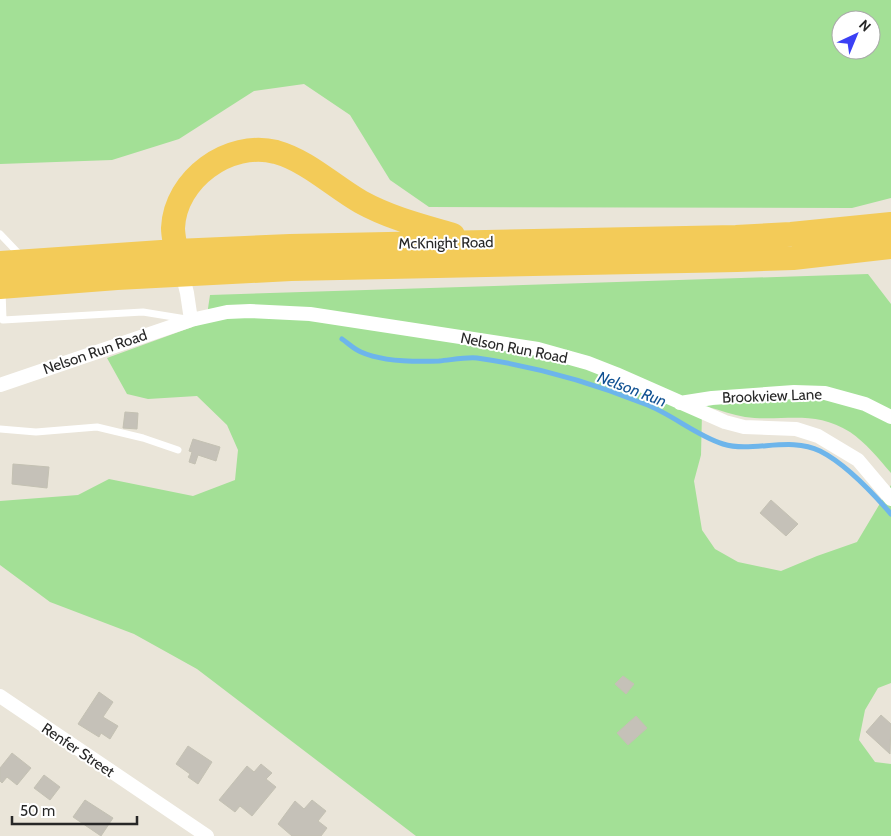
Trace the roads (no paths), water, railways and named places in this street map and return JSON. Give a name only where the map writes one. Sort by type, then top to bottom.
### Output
[{"type":"highway","points":[[176,251],[174,228],[176,216],[192,182],[211,164],[224,157],[250,150],[270,151],[289,157],[377,210],[411,223],[477,242]]},
{"type":"highway","name":"McKnight Road","points":[[0,264],[176,251],[290,246],[791,234],[891,224]]},
{"type":"highway","name":"McKnight Road","points":[[1,287],[117,278],[309,269],[793,258],[891,247]]},
{"type":"street","points":[[176,251],[183,275],[191,320]]},
{"type":"street","name":"Nelson Run Road","points":[[0,385],[191,320],[227,312],[250,311],[310,314],[538,349],[588,363],[726,422],[744,427],[796,430],[818,436],[858,460],[891,499]]},
{"type":"street","name":"Brookview Lane","points":[[680,403],[712,398],[794,392],[825,393],[865,404],[891,417]]},
{"type":"street","name":"Renfer Street","points":[[0,696],[207,836]]},
{"type":"lane","points":[[0,234],[26,261]]},
{"type":"lane","points":[[1,287],[2,321],[143,312],[191,320]]},
{"type":"lane","points":[[0,429],[36,432],[97,427],[143,438],[178,450]]},
{"type":"waterway","name":"Nelson Run","points":[[342,339],[361,352],[389,360],[439,361],[477,358],[562,376],[605,389],[655,408],[723,444],[747,447],[784,445],[808,447],[820,451],[849,471],[891,514]]}]
